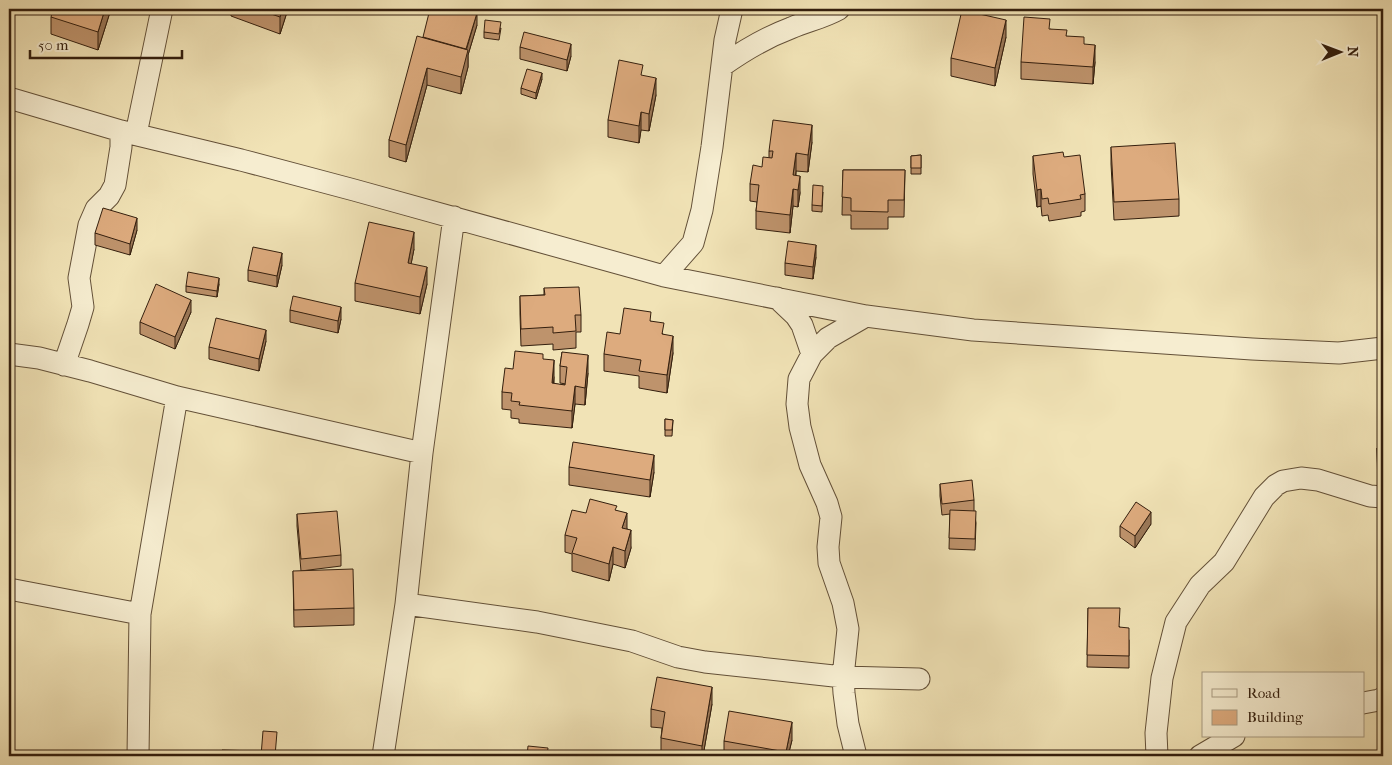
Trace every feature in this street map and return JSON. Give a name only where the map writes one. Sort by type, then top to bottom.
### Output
[{"type":"street","points":[[64,364],[82,307],[79,278],[89,225],[96,209],[109,196],[115,185],[121,147],[129,133],[162,9]]},
{"type":"street","points":[[664,276],[693,243],[702,210],[712,148],[725,40],[732,9]]},
{"type":"street","points":[[722,66],[776,34],[827,16],[839,9]]},
{"type":"street","points":[[9,98],[129,133],[241,160],[664,276],[866,316],[973,330],[1252,349],[1339,353],[1383,348]]},
{"type":"street","points":[[383,756],[406,604],[422,453],[454,217]]},
{"type":"street","points":[[777,298],[796,316],[802,325],[812,354]]},
{"type":"street","points":[[856,756],[848,724],[844,693],[843,677],[848,629],[843,603],[829,563],[828,547],[831,517],[810,464],[800,428],[797,404],[800,379],[812,354],[828,338],[866,316]]},
{"type":"street","points":[[9,354],[39,358],[176,397],[422,453]]},
{"type":"street","points":[[138,756],[140,614],[176,397]]},
{"type":"street","points":[[1157,756],[1156,733],[1162,678],[1176,622],[1200,585],[1224,562],[1264,497],[1282,481],[1301,478],[1318,480],[1370,496],[1383,497]]},
{"type":"street","points":[[9,589],[140,614]]},
{"type":"street","points":[[406,604],[538,622],[632,641],[678,657],[706,662],[843,677],[919,679]]},
{"type":"street","points":[[1364,703],[1383,698]]},
{"type":"street","points":[[1200,756],[1231,738]]},
{"type":"building","points":[[53,9],[105,9],[98,32],[51,17]]},
{"type":"building","points":[[257,9],[282,9],[280,17]]},
{"type":"building","points":[[430,9],[462,9],[477,13],[466,49],[423,37]]},
{"type":"building","points":[[962,10],[1006,20],[995,68],[951,58]]},
{"type":"building","points":[[1024,17],[1050,19],[1049,29],[1067,30],[1066,36],[1084,37],[1084,44],[1095,45],[1093,67],[1021,62]]},
{"type":"building","points":[[485,20],[501,22],[499,34],[484,32]]},
{"type":"building","points":[[524,32],[571,44],[567,60],[520,47]]},
{"type":"building","points":[[417,36],[468,50],[461,77],[427,68],[406,145],[389,140]]},
{"type":"building","points":[[619,60],[643,65],[641,75],[656,78],[649,114],[641,112],[639,126],[608,120]]},
{"type":"building","points":[[527,69],[542,73],[536,93],[521,88]]},
{"type":"building","points":[[773,120],[812,125],[808,155],[796,153],[793,175],[800,176],[798,190],[793,189],[790,215],[756,211],[759,185],[750,184],[753,165],[762,167],[763,157],[772,158],[773,151],[769,151]]},
{"type":"building","points":[[1175,143],[1179,199],[1114,202],[1111,147]]},
{"type":"building","points":[[1063,152],[1064,157],[1080,155],[1085,194],[1080,195],[1081,199],[1049,204],[1048,198],[1042,199],[1041,189],[1037,190],[1033,156]]},
{"type":"building","points":[[921,155],[921,168],[911,168],[911,156]]},
{"type":"building","points":[[843,170],[905,170],[904,200],[888,200],[888,212],[851,211],[851,198],[842,197]]},
{"type":"building","points":[[813,185],[823,186],[822,206],[812,205]]},
{"type":"building","points":[[103,208],[137,218],[130,244],[95,233]]},
{"type":"building","points":[[369,222],[414,232],[408,263],[427,267],[420,297],[355,283]]},
{"type":"building","points":[[788,241],[816,245],[813,267],[785,263]]},
{"type":"building","points":[[253,247],[282,253],[277,276],[248,270]]},
{"type":"building","points":[[188,272],[219,278],[217,291],[186,286]]},
{"type":"building","points":[[156,284],[191,300],[175,337],[140,322]]},
{"type":"building","points":[[579,287],[581,315],[575,315],[576,331],[553,333],[553,327],[521,329],[520,296],[545,295],[544,288]]},
{"type":"building","points":[[293,296],[341,307],[338,321],[290,310]]},
{"type":"building","points":[[624,308],[651,312],[650,321],[664,323],[662,334],[673,336],[667,375],[639,371],[641,360],[604,354],[607,332],[620,334]]},
{"type":"building","points":[[216,318],[266,330],[259,359],[209,347]]},
{"type":"building","points":[[515,351],[543,354],[543,359],[554,360],[552,383],[565,385],[567,367],[560,366],[562,352],[588,355],[585,388],[575,386],[572,411],[519,405],[520,402],[511,401],[512,393],[502,392],[505,368],[513,369]]},
{"type":"building","points":[[665,419],[673,420],[672,430],[665,430]]},
{"type":"building","points":[[573,442],[654,455],[650,480],[569,467]]},
{"type":"building","points":[[1383,447],[1383,479],[1378,479],[1377,448]]},
{"type":"building","points":[[972,480],[974,500],[942,504],[940,484]]},
{"type":"building","points":[[590,499],[617,506],[615,510],[627,513],[622,528],[631,530],[625,551],[613,547],[609,564],[572,553],[577,538],[565,535],[572,510],[586,513]]},
{"type":"building","points":[[1136,502],[1151,512],[1135,536],[1120,526]]},
{"type":"building","points":[[950,510],[976,511],[975,539],[949,538]]},
{"type":"building","points":[[337,511],[341,555],[301,559],[297,514]]},
{"type":"building","points":[[353,569],[354,608],[294,610],[293,571]]},
{"type":"building","points":[[1088,608],[1120,608],[1119,627],[1129,628],[1129,656],[1087,655]]},
{"type":"building","points":[[657,677],[712,687],[702,746],[661,738],[665,712],[651,709]]},
{"type":"building","points":[[729,711],[792,722],[786,752],[724,741]]},
{"type":"building","points":[[263,731],[277,732],[275,756],[261,756]]},
{"type":"building","points":[[528,746],[548,748],[547,756],[527,756]]},
{"type":"building","points":[[222,750],[258,751],[258,756],[222,756]]}]
